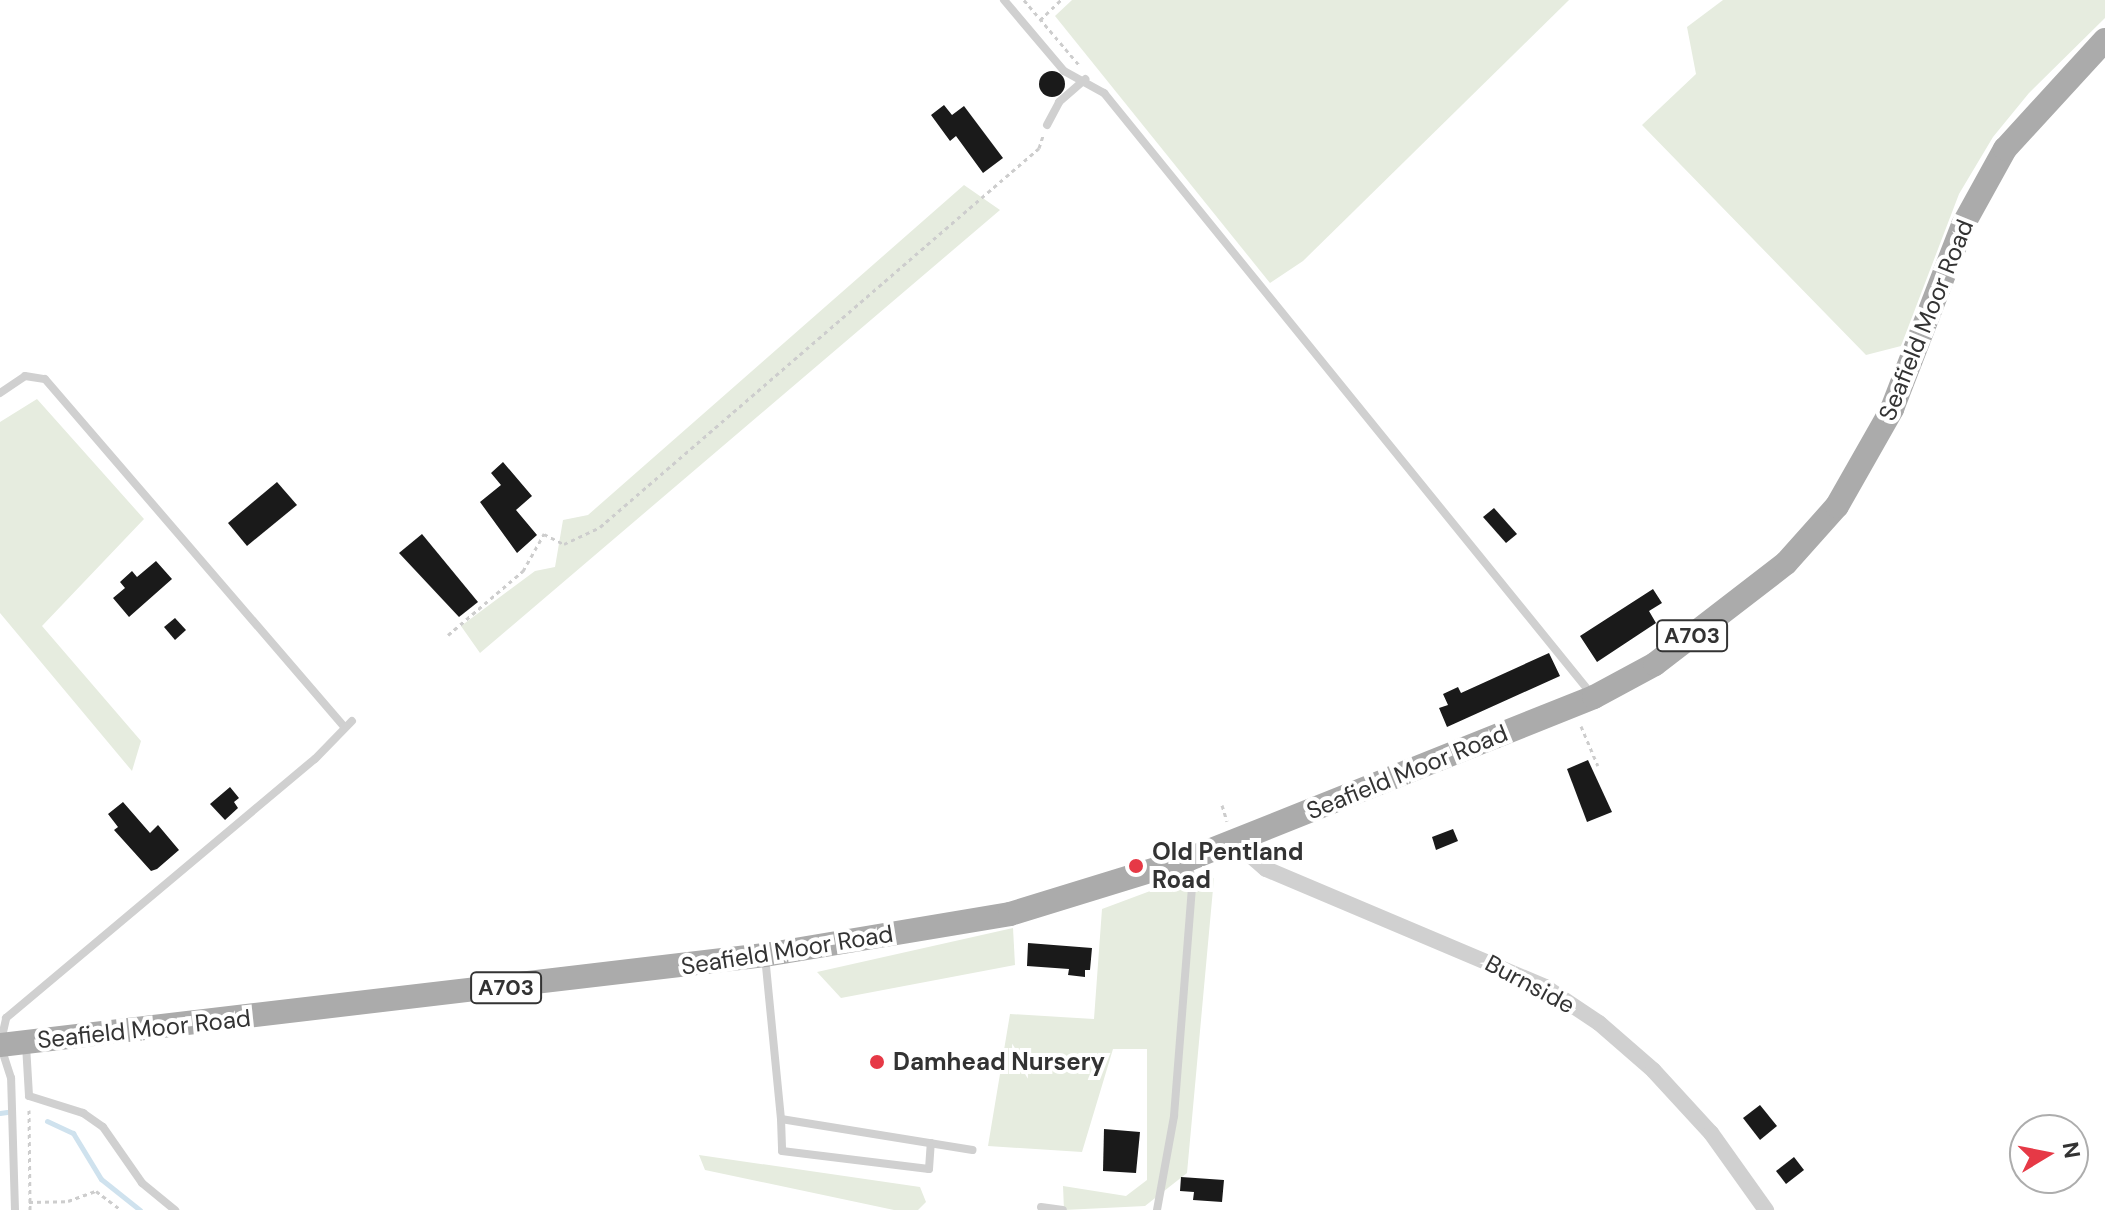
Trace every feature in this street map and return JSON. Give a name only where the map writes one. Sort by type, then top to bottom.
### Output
[{"type":"main road","name":"Seafield Moor Road","points":[[0,1045],[765,955],[1010,914],[1235,842],[1583,702],[1655,664],[1786,563],[1837,506],[1892,409],[1963,225],[2005,149],[2105,40]]},
{"type":"street","name":"Burnside","points":[[1235,842],[1266,869],[1545,987],[1599,1023],[1711,1133],[1766,1210]]},
{"type":"lane","points":[[1004,0],[1064,71],[1085,79],[1104,93],[1583,702]]},
{"type":"lane","points":[[1047,125],[1059,102],[1085,79]]},
{"type":"lane","points":[[0,393],[25,376],[45,379],[343,726]]},
{"type":"lane","points":[[15,1210],[11,1078],[0,1045],[6,1018],[315,759],[343,726],[352,721]]},
{"type":"lane","points":[[1157,1210],[1174,1116],[1192,885],[1189,859]]},
{"type":"lane","points":[[765,955],[782,1151],[929,1169],[931,1143]]},
{"type":"lane","points":[[26,1042],[29,1096],[83,1113],[103,1127],[142,1183],[175,1210]]},
{"type":"lane","points":[[781,1119],[973,1150]]},
{"type":"lane","points":[[1041,1207],[1063,1210]]},
{"type":"path","points":[[1024,0],[1076,56],[1085,79]]},
{"type":"path","points":[[1040,20],[1061,0]]},
{"type":"path","points":[[448,635],[523,571],[544,534],[564,544],[600,527],[1039,148],[1047,125]]},
{"type":"path","points":[[1583,702],[1598,766]]},
{"type":"path","points":[[29,1096],[30,1210]]},
{"type":"path","points":[[29,1201],[68,1201],[96,1191],[121,1210]]},
{"type":"path","points":[[22,1210],[29,1201]]},
{"type":"shaded area","points":[[1072,0],[1569,0],[1303,261],[1270,283],[1055,16]]},
{"type":"shaded area","points":[[1723,0],[2105,0],[2105,18],[2029,93],[1993,137],[1959,194],[1901,346],[1866,355],[1642,125],[1696,74],[1687,27]]},
{"type":"shaded area","points":[[964,185],[1000,210],[480,653],[461,626],[535,571],[555,567],[563,520],[588,515]]},
{"type":"shaded area","points":[[37,399],[144,519],[42,626],[141,741],[132,771],[0,613],[0,422]]},
{"type":"shaded area","points":[[1214,878],[1187,1173],[1145,1206],[1064,1210],[1063,1186],[1126,1196],[1147,1180],[1147,1049],[1113,1049],[1082,1152],[988,1146],[1010,1014],[1094,1019],[1102,909],[1177,881]]},
{"type":"shaded area","points":[[1013,928],[1015,965],[841,998],[817,972]]},
{"type":"shaded area","points":[[699,1155],[920,1187],[926,1202],[918,1210],[894,1210],[705,1170]]},
{"type":"building","points":[[1052,71],[1061,75],[1065,84],[1061,93],[1052,97],[1043,93],[1039,84],[1043,75]]},
{"type":"building","points":[[944,105],[952,115],[964,106],[1003,158],[983,173],[956,136],[950,141],[931,115]]},
{"type":"building","points":[[503,462],[532,496],[516,510],[537,535],[517,553],[480,502],[501,485],[491,473]]},
{"type":"building","points":[[277,482],[297,505],[247,546],[228,523]]},
{"type":"building","points":[[1494,508],[1517,534],[1506,543],[1483,517]]},
{"type":"building","points":[[422,534],[478,602],[459,617],[399,553]]},
{"type":"building","points":[[156,561],[172,579],[129,617],[113,598],[125,588],[120,582],[132,571],[137,577]]},
{"type":"building","points":[[1653,589],[1662,603],[1649,611],[1656,623],[1597,662],[1580,636]]},
{"type":"building","points":[[175,618],[186,630],[175,640],[164,627]]},
{"type":"building","points":[[1549,653],[1560,676],[1447,727],[1439,708],[1448,705],[1443,694],[1458,687],[1461,693]]},
{"type":"building","points":[[1588,760],[1612,812],[1587,822],[1567,769]]},
{"type":"building","points":[[230,787],[239,798],[234,802],[238,808],[225,820],[210,804]]},
{"type":"building","points":[[123,802],[150,833],[158,825],[179,850],[157,869],[151,871],[114,830],[118,827],[108,814]]},
{"type":"building","points":[[1453,829],[1458,841],[1436,850],[1432,837]]},
{"type":"building","points":[[1028,943],[1092,948],[1090,970],[1085,970],[1085,977],[1068,975],[1069,969],[1027,966]]},
{"type":"building","points":[[1760,1105],[1777,1126],[1760,1140],[1743,1118]]},
{"type":"building","points":[[1104,1129],[1140,1132],[1136,1173],[1103,1171]]},
{"type":"building","points":[[1794,1157],[1804,1170],[1786,1184],[1776,1171]]},
{"type":"building","points":[[1181,1177],[1224,1180],[1222,1202],[1193,1200],[1194,1192],[1180,1191]]},
{"type":"waterway","points":[[0,1113],[7,1112]]},
{"type":"waterway","points":[[47,1121],[73,1133],[101,1179],[140,1210]]},
{"type":"place","name":"Old Pentland Road","points":[[1136,866]]},
{"type":"place","name":"Damhead Nursery","points":[[877,1062]]}]
